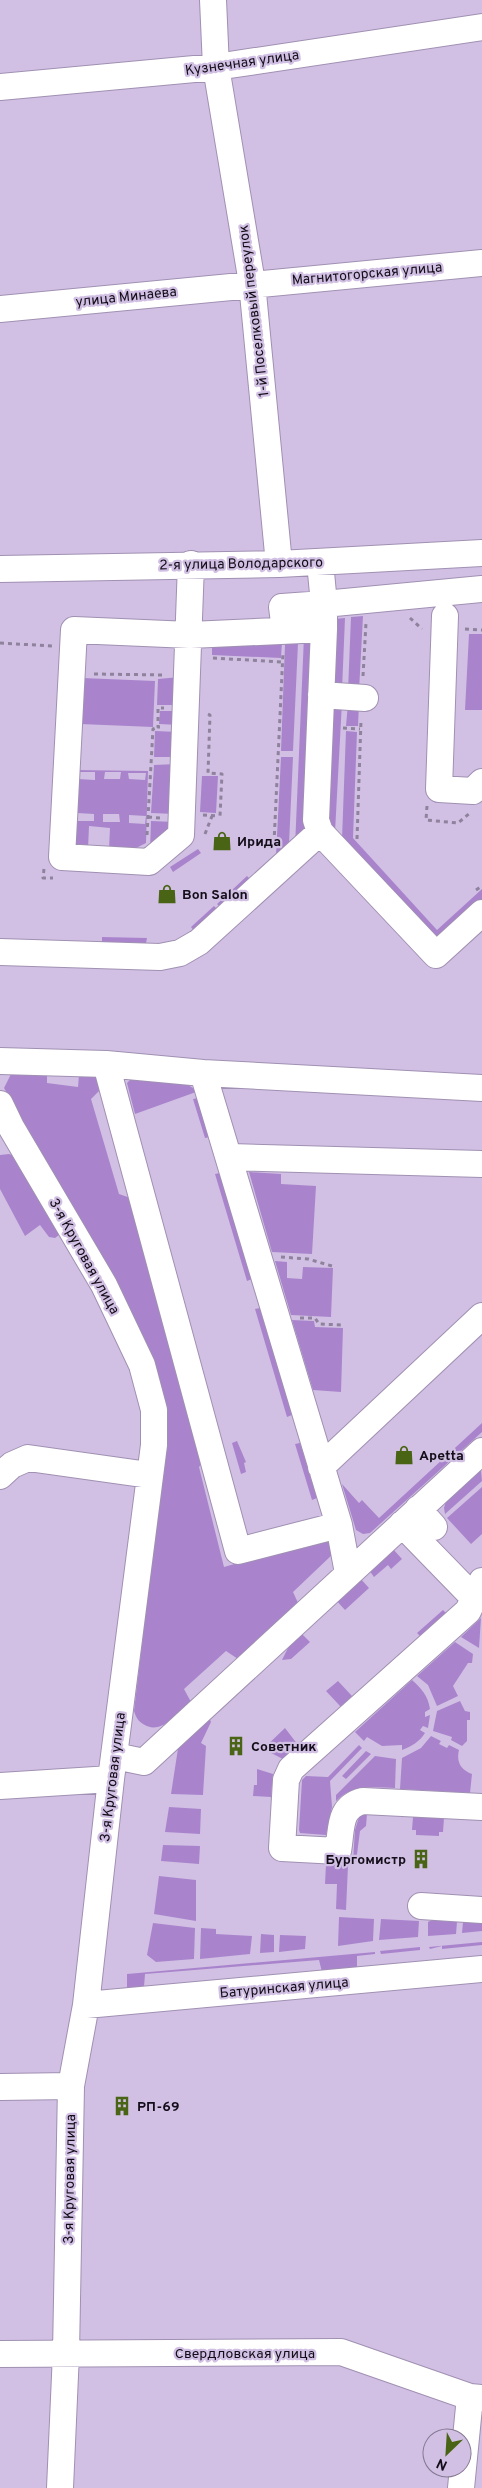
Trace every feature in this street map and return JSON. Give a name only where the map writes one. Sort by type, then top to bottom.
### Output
[{"type":"street","name":"1-й Поселковый переулок","points":[[213,0],[216,67],[252,284],[279,564]]},
{"type":"street","name":"Кузнечная улица","points":[[0,87],[216,67],[482,27]]},
{"type":"street","name":"Магнитогорская улица","points":[[252,284],[482,263]]},
{"type":"street","name":"улица Минаева","points":[[0,309],[252,284]]},
{"type":"street","name":"2-я улица Володарского","points":[[0,569],[192,564],[279,564],[482,553]]},
{"type":"street","points":[[320,562],[324,617],[316,820],[320,832],[436,955],[476,904]]},
{"type":"street","points":[[192,564],[190,635],[182,835],[149,862],[62,857],[68,630],[190,635],[284,638],[324,617],[418,596],[482,589]]},
{"type":"street","points":[[418,596],[451,616],[439,789],[473,791],[482,782]]},
{"type":"street","points":[[321,696],[363,698]]},
{"type":"street","points":[[0,952],[160,957],[180,953],[199,942],[320,832]]},
{"type":"street","points":[[0,1061],[106,1064],[203,1073],[482,1088]]},
{"type":"street","points":[[106,1064],[238,1551],[339,1524]]},
{"type":"street","points":[[203,1073],[230,1157],[339,1524],[348,1572]]},
{"type":"street","name":"3-я Круговая улица","points":[[0,1104],[5,1133],[104,1285],[142,1365],[154,1410],[154,1445],[148,1475],[86,2005],[71,2086],[66,2353],[60,2488]]},
{"type":"street","points":[[230,1157],[482,1164]]},
{"type":"street","points":[[321,1467],[482,1316]]},
{"type":"street","points":[[0,1786],[144,1762],[348,1572],[418,1520],[482,1451]]},
{"type":"street","points":[[0,1476],[12,1465],[28,1458],[148,1475]]},
{"type":"street","points":[[418,1520],[480,1586],[468,1611],[291,1770],[286,1780],[282,1848],[338,1851],[344,1813],[352,1804],[363,1801],[482,1806]]},
{"type":"street","points":[[421,1906],[482,1910]]},
{"type":"street","name":"Батуринская улица","points":[[86,2005],[482,1969]]},
{"type":"street","points":[[0,2087],[71,2086]]},
{"type":"street","name":"Свердловская улица","points":[[0,2354],[341,2352],[476,2397]]},
{"type":"street","points":[[461,2488],[476,2397]]},
{"type":"path","points":[[363,845],[356,838],[366,622]]},
{"type":"path","points":[[0,644],[68,630]]},
{"type":"path","points":[[274,852],[284,638]]},
{"type":"path","points":[[209,658],[282,662]]},
{"type":"path","points":[[90,674],[155,677],[171,675]]},
{"type":"path","points":[[147,841],[153,729],[158,727]]},
{"type":"path","points":[[343,728],[360,729]]},
{"type":"path","points":[[204,837],[212,816]]},
{"type":"path","points":[[44,860],[43,878],[59,878]]},
{"type":"path","points":[[476,904],[482,886]]},
{"type":"path","points":[[271,1257],[308,1259],[332,1266]]},
{"type":"path","points":[[298,1318],[314,1318],[319,1324],[343,1325]]},
{"type":"shaded area","points":[[363,616],[359,691],[348,691],[351,617]]},
{"type":"shaded area","points":[[345,618],[342,690],[333,690],[334,619]]},
{"type":"shaded area","points":[[469,634],[482,634],[482,710],[465,710]]},
{"type":"shaded area","points":[[304,636],[311,636],[307,832],[295,847]]},
{"type":"shaded area","points":[[282,642],[281,658],[212,655],[212,646]]},
{"type":"shaded area","points":[[298,643],[293,751],[281,751],[285,644]]},
{"type":"shaded area","points":[[180,677],[180,705],[157,705],[158,679]]},
{"type":"shaded area","points":[[82,678],[155,681],[153,727],[80,724]]},
{"type":"shaded area","points":[[342,702],[335,832],[327,823],[330,704]]},
{"type":"shaded area","points":[[348,703],[359,703],[358,726],[346,726]]},
{"type":"shaded area","points":[[160,711],[179,711],[179,725],[159,724]]},
{"type":"shaded area","points":[[155,731],[178,732],[177,757],[154,757]]},
{"type":"shaded area","points":[[346,731],[357,732],[353,838],[437,930],[482,889],[482,902],[440,941],[342,839]]},
{"type":"shaded area","points":[[281,757],[293,757],[289,844],[276,856]]},
{"type":"shaded area","points":[[177,764],[175,814],[151,813],[154,765]]},
{"type":"shaded area","points":[[74,770],[148,771],[146,843],[136,848],[109,849],[110,828],[89,826],[88,849],[77,846],[74,842]],"holes":[[[78,772],[95,772],[95,780],[78,779]],[[105,772],[121,772],[120,779],[104,779]],[[128,773],[146,773],[145,780],[129,779]],[[77,813],[94,814],[94,821],[77,821]],[[103,814],[119,814],[120,822],[103,822]],[[129,815],[146,816],[145,824],[129,823]]]},
{"type":"shaded area","points":[[202,776],[218,776],[216,813],[200,812]]},
{"type":"shaded area","points":[[151,821],[175,822],[150,850]]},
{"type":"shaded area","points":[[198,849],[201,853],[173,872],[170,867]]},
{"type":"shaded area","points":[[247,876],[251,880],[220,907],[217,904]]},
{"type":"shaded area","points":[[214,906],[218,910],[194,931],[191,927]]},
{"type":"shaded area","points":[[102,937],[147,938],[146,943],[102,942]]},
{"type":"shaded area","points":[[47,1073],[47,1083],[78,1087],[79,1075],[102,1077],[103,1087],[91,1099],[119,1194],[139,1201],[212,1450],[199,1467],[224,1567],[320,1539],[331,1540],[334,1553],[293,1592],[299,1605],[238,1659],[226,1651],[184,1689],[191,1702],[169,1722],[156,1727],[150,1727],[141,1723],[134,1711],[165,1451],[115,1279],[4,1088],[11,1074]]},
{"type":"shaded area","points":[[131,1079],[177,1082],[192,1087],[196,1092],[135,1114],[127,1083]]},
{"type":"shaded area","points":[[198,1098],[210,1137],[205,1138],[193,1099]]},
{"type":"shaded area","points":[[9,1154],[15,1156],[63,1232],[55,1238],[49,1237],[40,1225],[25,1236],[0,1189],[0,1155]]},
{"type":"shaded area","points":[[249,1172],[281,1174],[281,1184],[316,1186],[312,1254],[272,1252]]},
{"type":"shaded area","points":[[220,1173],[252,1279],[247,1281],[215,1174]]},
{"type":"shaded area","points":[[275,1261],[287,1262],[287,1278],[302,1279],[303,1267],[333,1268],[331,1317],[291,1315]]},
{"type":"shaded area","points":[[260,1308],[292,1415],[287,1417],[255,1309]]},
{"type":"shaded area","points":[[292,1320],[314,1321],[315,1327],[343,1328],[341,1392],[313,1390]]},
{"type":"shaded area","points":[[482,1423],[482,1432],[370,1533],[363,1534],[356,1530],[342,1484],[359,1503],[362,1500],[379,1518]]},
{"type":"shaded area","points":[[237,1441],[246,1462],[244,1463],[246,1472],[241,1474],[232,1443]]},
{"type":"shaded area","points":[[300,1443],[317,1498],[312,1500],[295,1444]]},
{"type":"shaded area","points":[[481,1470],[482,1481],[445,1514],[446,1501]]},
{"type":"shaded area","points":[[482,1487],[482,1534],[471,1544],[447,1518]]},
{"type":"shaded area","points":[[393,1549],[402,1559],[391,1569],[388,1565],[374,1577],[369,1570]]},
{"type":"shaded area","points":[[359,1577],[369,1588],[345,1610],[335,1599]]},
{"type":"shaded area","points":[[443,1610],[446,1613],[421,1637],[417,1633]]},
{"type":"shaded area","points":[[481,1618],[479,1648],[461,1637]]},
{"type":"shaded area","points":[[300,1632],[310,1642],[291,1659],[282,1660],[293,1638]]},
{"type":"shaded area","points":[[455,1642],[473,1654],[472,1663],[468,1663],[453,1686],[458,1696],[437,1706],[428,1685],[417,1676]]},
{"type":"shaded area","points":[[412,1680],[424,1693],[430,1709],[425,1712],[425,1717],[430,1715],[428,1728],[423,1726],[420,1730],[425,1733],[423,1736],[402,1750],[402,1745],[382,1746],[367,1737],[364,1741],[355,1732]]},
{"type":"shaded area","points":[[338,1681],[352,1696],[341,1707],[326,1691]]},
{"type":"shaded area","points":[[460,1701],[465,1711],[470,1712],[470,1720],[467,1720],[467,1741],[462,1746],[451,1740],[452,1737],[433,1731],[437,1711]]},
{"type":"shaded area","points":[[208,1715],[211,1722],[201,1743],[206,1746],[203,1795],[171,1794],[179,1742]]},
{"type":"shaded area","points":[[285,1728],[298,1745],[283,1759],[263,1749]]},
{"type":"shaded area","points":[[431,1736],[441,1741],[439,1744],[447,1748],[449,1745],[459,1750],[458,1758],[460,1765],[472,1774],[470,1793],[400,1789],[402,1758],[421,1748]]},
{"type":"shaded area","points":[[359,1745],[362,1748],[330,1781],[332,1807],[326,1835],[300,1833],[302,1780],[306,1776],[328,1777]]},
{"type":"shaded area","points":[[366,1751],[371,1754],[346,1779],[342,1776]]},
{"type":"shaded area","points":[[375,1756],[396,1759],[395,1788],[371,1787],[356,1789],[336,1801],[336,1795]]},
{"type":"shaded area","points":[[257,1769],[273,1774],[271,1797],[253,1796],[254,1785],[257,1785]]},
{"type":"shaded area","points":[[169,1807],[201,1809],[200,1834],[165,1832]]},
{"type":"shaded area","points":[[367,1814],[366,1826],[360,1831],[356,1862],[353,1861],[355,1830],[359,1817]]},
{"type":"shaded area","points":[[413,1817],[444,1818],[443,1832],[439,1832],[439,1836],[416,1835],[416,1830],[412,1830]]},
{"type":"shaded area","points":[[163,1845],[200,1846],[199,1864],[161,1861]]},
{"type":"shaded area","points":[[326,1864],[348,1866],[346,1910],[336,1909],[337,1884],[325,1884]]},
{"type":"shaded area","points":[[159,1876],[196,1880],[196,1921],[154,1914]]},
{"type":"shaded area","points":[[339,1917],[374,1919],[373,1941],[338,1946]]},
{"type":"shaded area","points":[[381,1919],[419,1921],[418,1937],[379,1940]]},
{"type":"shaded area","points":[[432,1920],[457,1922],[456,1934],[428,1936],[428,1922]]},
{"type":"shaded area","points":[[463,1922],[482,1923],[482,1931],[462,1933]]},
{"type":"shaded area","points":[[153,1923],[195,1928],[194,1959],[156,1962],[147,1955]]},
{"type":"shaded area","points":[[201,1928],[216,1929],[216,1934],[252,1936],[250,1954],[200,1959]]},
{"type":"shaded area","points":[[261,1934],[274,1935],[274,1952],[260,1953]]},
{"type":"shaded area","points":[[280,1935],[306,1936],[305,1949],[279,1952]]},
{"type":"shaded area","points":[[482,1942],[482,1945],[442,1949],[442,1946],[430,1949],[429,1947]]},
{"type":"shaded area","points":[[420,1947],[420,1950],[381,1954],[380,1951]]},
{"type":"shaded area","points":[[375,1952],[375,1954],[357,1956],[357,1967],[322,1972],[319,1960],[145,1974],[144,1987],[127,1990],[127,1974]]},
{"type":"place","name":"Ирида","points":[[222,841]]},
{"type":"place","name":"Bon Salon","points":[[167,894]]},
{"type":"place","name":"Apetta","points":[[404,1455]]},
{"type":"place","name":"Советник","points":[[236,1746]]},
{"type":"place","name":"Бургомистр","points":[[421,1859]]},
{"type":"place","name":"РП-69","points":[[122,2106]]}]
